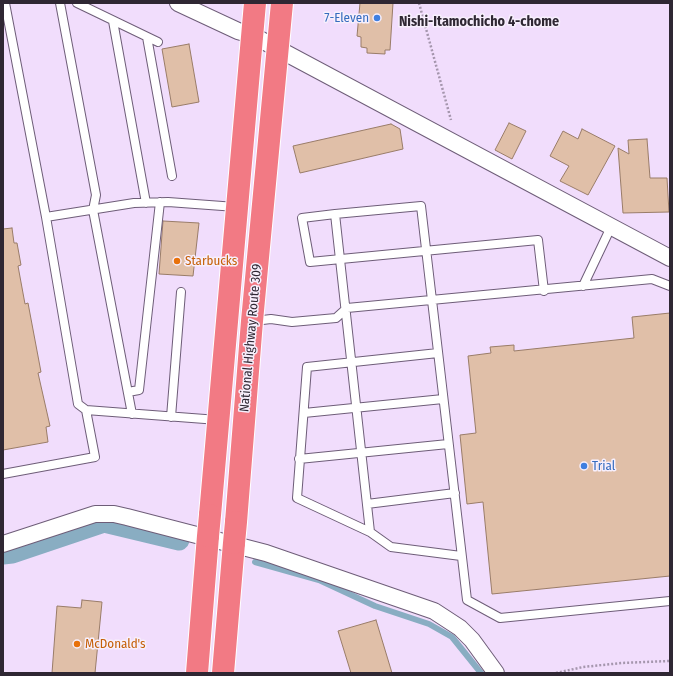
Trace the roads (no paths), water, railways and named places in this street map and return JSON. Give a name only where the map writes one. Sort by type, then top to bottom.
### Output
[{"type":"highway","name":"National Highway Route 309","points":[[197,673],[255,3]]},
{"type":"highway","name":"National Highway Route 309","points":[[223,673],[252,321],[282,3]]},
{"type":"street","points":[[178,3],[278,48],[670,258]]},
{"type":"street","points":[[3,544],[103,513],[114,514],[208,537],[266,553],[434,611],[460,628],[472,640],[496,673]]},
{"type":"lane","points":[[5,3],[46,217],[78,404],[86,410],[219,420]]},
{"type":"lane","points":[[60,3],[96,195],[93,210],[132,414]]},
{"type":"lane","points":[[77,3],[158,42]]},
{"type":"lane","points":[[113,21],[146,203]]},
{"type":"lane","points":[[147,37],[172,176]]},
{"type":"lane","points":[[46,217],[160,202],[237,207]]},
{"type":"lane","points":[[128,392],[139,390],[160,202]]},
{"type":"lane","points":[[544,291],[538,240],[426,250],[310,262],[302,218],[421,206],[426,250],[438,352],[448,444],[455,493],[461,556],[467,600],[500,618],[670,601]]},
{"type":"lane","points":[[335,214],[347,308],[360,453],[370,532]]},
{"type":"lane","points":[[583,286],[611,227]]},
{"type":"lane","points":[[252,321],[271,318],[292,322],[336,318],[347,308],[544,291],[652,279],[670,286]]},
{"type":"lane","points":[[171,417],[181,292]]},
{"type":"lane","points":[[438,352],[307,367],[297,498],[370,532],[391,547],[461,556]]},
{"type":"lane","points":[[304,413],[443,399]]},
{"type":"lane","points":[[3,474],[95,457],[86,410]]},
{"type":"lane","points":[[299,459],[448,444]]},
{"type":"lane","points":[[367,504],[455,493]]},
{"type":"waterway","points":[[3,554],[12,553],[104,522],[179,540]]},
{"type":"waterway","points":[[255,562],[319,580],[375,606],[429,624],[452,637],[481,673]]},
{"type":"place","name":"7-Eleven","points":[[377,18]]},
{"type":"place","name":"Starbucks","points":[[177,261]]},
{"type":"place","name":"Trial","points":[[584,466]]},
{"type":"place","name":"McDonald's","points":[[77,644]]},
{"type":"district","name":"Nishi-Itamochicho 4-chome","points":[[479,22]]}]
